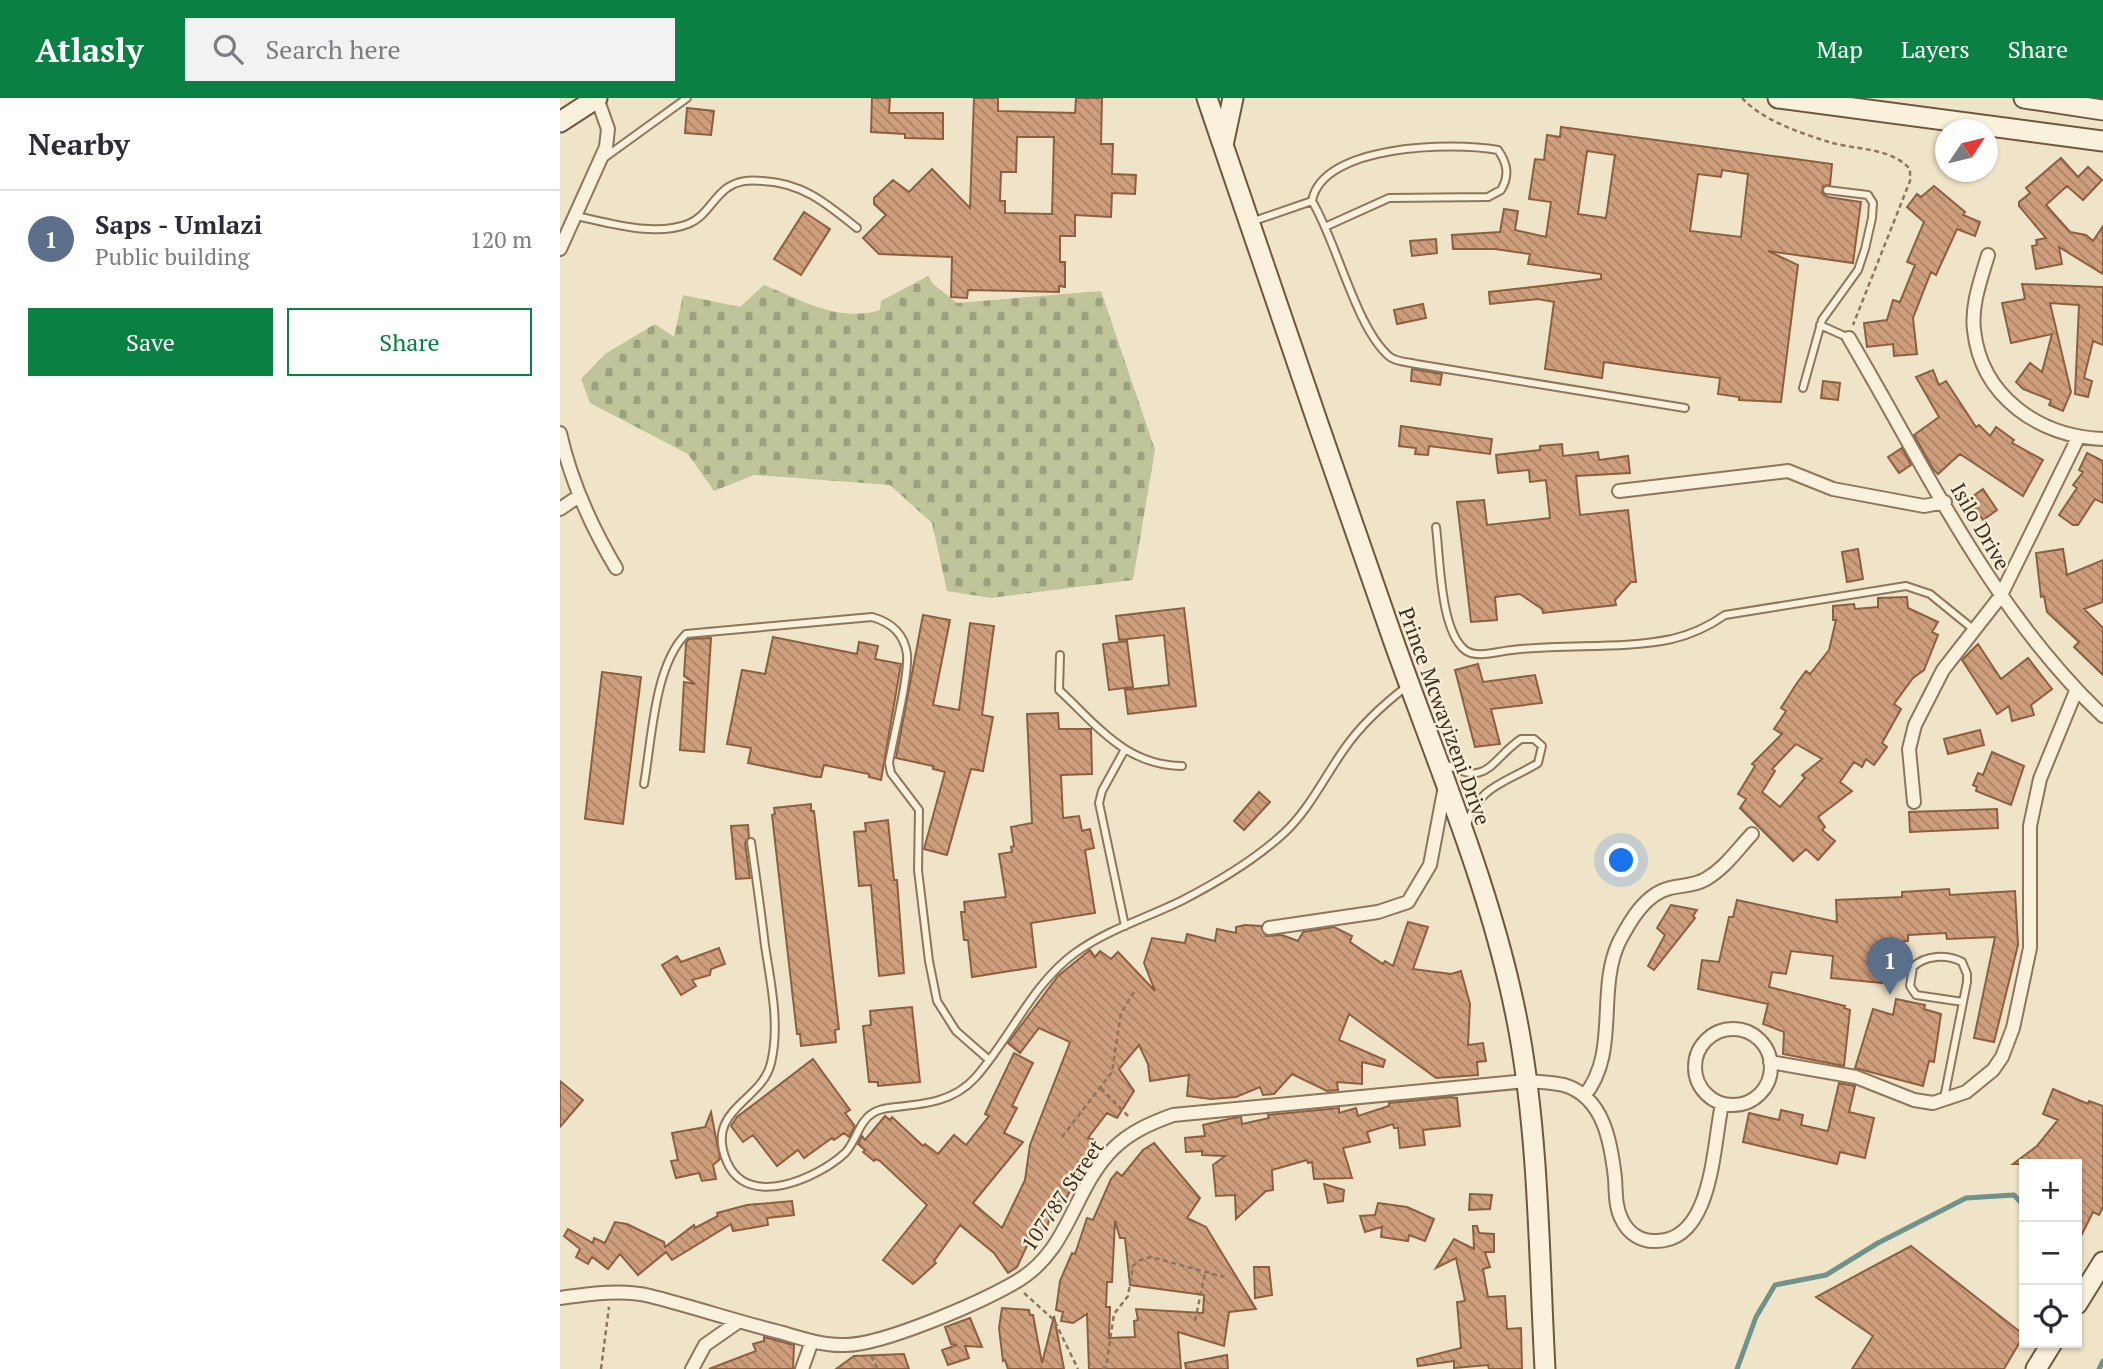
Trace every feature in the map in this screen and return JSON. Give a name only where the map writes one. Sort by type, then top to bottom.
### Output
[{"type":"street","points":[[560,122],[597,98],[606,119],[608,137],[600,162],[560,249]]},
{"type":"street","name":"Prince Mcwayizeni Drive","points":[[1207,98],[1248,223],[1464,839],[1508,979],[1527,1081],[1545,1369]]},
{"type":"street","points":[[1223,145],[1233,98]]},
{"type":"street","points":[[1778,98],[2103,141]]},
{"type":"street","points":[[2024,98],[2103,110]]},
{"type":"street","points":[[1988,255],[1977,293],[1974,328],[1981,360],[1994,388],[2031,418],[2078,438],[2103,439]]},
{"type":"street","name":"Isilo Drive","points":[[1849,338],[2000,597],[2031,640],[2076,691],[2103,716]]},
{"type":"street","points":[[560,433],[579,496],[594,531],[617,568]]},
{"type":"street","points":[[1913,802],[1909,749],[1915,725],[1943,670],[2000,597],[2078,438]]},
{"type":"street","points":[[1619,491],[1788,471],[1833,489],[1924,506],[1945,502]]},
{"type":"street","points":[[560,509],[579,496]]},
{"type":"street","points":[[1770,1062],[1856,1077],[1914,1100],[1933,1102],[1966,1092],[1993,1070],[2002,1057],[2013,1028],[2030,948],[2030,826],[2040,779],[2076,691]]},
{"type":"street","points":[[1269,928],[1385,911],[1408,902],[1430,865],[1445,785]]},
{"type":"street","points":[[1721,1104],[1698,1217],[1684,1233],[1655,1242],[1635,1236],[1621,1219],[1608,1133],[1597,1111],[1584,1096],[1601,1072],[1612,966],[1619,942],[1635,916],[1656,894],[1695,884],[1721,869],[1752,834]]},
{"type":"street","points":[[1736,1030],[1759,1040],[1770,1062],[1766,1087],[1758,1097],[1734,1105],[1721,1104],[1702,1089],[1695,1066],[1698,1054],[1713,1035],[1736,1030]]},
{"type":"street","name":"107787 Street","points":[[560,1298],[611,1293],[648,1296],[812,1341],[844,1345],[865,1344],[945,1314],[1013,1284],[1038,1266],[1054,1249],[1099,1166],[1121,1142],[1141,1128],[1173,1115],[1527,1081],[1564,1085],[1584,1096]]},
{"type":"street","points":[[2082,1296],[2103,1262]]},
{"type":"street","points":[[692,1369],[705,1345],[738,1322]]},
{"type":"street","points":[[802,1369],[812,1341]]},
{"type":"street","points":[[2036,1369],[2049,1348]]},
{"type":"lane","points":[[600,162],[687,98]]},
{"type":"lane","points":[[1327,226],[1389,198],[1488,197],[1504,185],[1506,162],[1498,150],[1482,147],[1425,146],[1353,161],[1331,171],[1316,183],[1312,201],[1327,226],[1376,342],[1392,359],[1685,408]]},
{"type":"lane","points":[[576,216],[633,226],[659,228],[687,225],[698,219],[728,187],[748,180],[786,183],[803,188],[857,228]]},
{"type":"lane","points":[[1803,388],[1820,325],[1858,271],[1872,218],[1872,203],[1868,195],[1828,190]]},
{"type":"lane","points":[[1248,223],[1312,201]]},
{"type":"lane","points":[[1820,325],[1849,338]]},
{"type":"lane","points":[[1436,527],[1447,615],[1454,638],[1467,652],[1481,654],[1545,646],[1626,646],[1672,639],[1706,629],[1725,615],[1906,586],[1930,594],[1973,629]]},
{"type":"lane","points":[[644,784],[664,672],[675,645],[687,634],[872,617],[889,622],[901,636],[907,655],[889,764],[891,773],[919,810],[918,870],[937,1002],[956,1031],[988,1059]]},
{"type":"lane","points":[[1060,655],[1059,690],[1124,751],[1160,765],[1182,765]]},
{"type":"lane","points":[[751,842],[775,1013],[774,1050],[766,1076],[733,1109],[723,1127],[727,1163],[739,1177],[764,1185],[795,1184],[846,1152],[871,1113],[881,1109],[935,1102],[951,1096],[974,1079],[1061,964],[1076,952],[1182,900],[1269,846],[1303,812],[1347,744],[1387,702],[1409,685]]},
{"type":"lane","points":[[1436,759],[1457,771],[1471,774],[1484,772],[1521,739],[1534,739],[1542,746],[1538,763],[1502,779],[1477,801],[1464,839]]},
{"type":"lane","points":[[1124,751],[1102,791],[1099,803],[1125,926]]},
{"type":"lane","points":[[1944,1100],[1963,1002],[1968,974],[1962,962],[1952,958],[1932,958],[1913,967],[1910,986],[1916,995],[1963,1002]]},
{"type":"path","points":[[1062,1137],[1112,1072],[1121,1013],[1134,992]]},
{"type":"path","points":[[1101,1088],[1141,1128]]},
{"type":"path","points":[[1102,1369],[1106,1367],[1114,1314],[1128,1296],[1133,1266],[1138,1261],[1150,1257],[1224,1277]]},
{"type":"path","points":[[1195,1321],[1205,1273]]},
{"type":"path","points":[[1013,1284],[1054,1320],[1078,1369]]},
{"type":"path","points":[[601,1369],[611,1293]]},
{"type":"green space","points":[[928,276],[933,284],[957,303],[1101,291],[1155,450],[1133,580],[991,598],[947,591],[932,523],[890,485],[754,475],[714,491],[688,454],[590,403],[581,379],[605,354],[655,324],[674,337],[683,295],[740,307],[764,285],[835,312],[865,313],[880,310],[881,301]]},
{"type":"building","points":[[872,98],[890,98],[889,113],[943,113],[943,139],[905,138],[905,134],[871,132]]},
{"type":"building","points":[[974,98],[998,98],[998,111],[1075,113],[1076,98],[1102,98],[1101,144],[1113,144],[1112,174],[1136,175],[1135,194],[1112,193],[1111,217],[1075,215],[1075,236],[1060,236],[1060,262],[1065,262],[1065,287],[1059,286],[1059,292],[968,290],[967,298],[951,297],[952,257],[879,254],[863,238],[886,215],[874,204],[874,198],[893,180],[909,192],[932,169],[970,208]],"holes":[[[1017,137],[1054,137],[1052,214],[1005,213],[1005,201],[1000,201],[1001,172],[1016,172]]]},
{"type":"building","points":[[687,108],[714,111],[711,135],[685,133]]},
{"type":"building","points":[[1561,127],[1832,164],[1830,185],[1823,186],[1822,193],[1828,197],[1861,202],[1853,263],[1768,251],[1798,265],[1781,402],[1739,400],[1739,397],[1718,394],[1720,378],[1604,362],[1602,378],[1545,369],[1554,302],[1538,299],[1490,304],[1489,292],[1601,279],[1601,274],[1528,264],[1530,254],[1495,249],[1453,249],[1452,235],[1500,232],[1504,209],[1518,211],[1515,230],[1546,237],[1551,202],[1529,199],[1535,159],[1544,160],[1547,135],[1560,137]],"holes":[[[1587,151],[1615,155],[1606,218],[1578,214]],[[1722,170],[1748,174],[1741,237],[1690,231],[1698,174],[1721,177]]]},
{"type":"building","points":[[2061,158],[2078,177],[2088,167],[2102,180],[2083,200],[2067,186],[2046,205],[2070,232],[2086,235],[2093,241],[2103,226],[2103,274],[2059,247],[2062,264],[2036,269],[2032,246],[2037,245],[2036,240],[2046,238],[2019,206],[2019,202],[2030,193],[2026,188]]},
{"type":"building","points":[[1934,186],[1965,212],[1963,215],[1980,222],[1975,236],[1957,229],[1936,275],[1931,272],[1913,318],[1917,354],[1894,356],[1893,344],[1867,347],[1864,323],[1887,320],[1893,300],[1900,302],[1915,265],[1907,262],[1924,222],[1907,207],[1917,194],[1921,197]]},
{"type":"building","points":[[804,212],[830,229],[801,275],[774,259]]},
{"type":"building","points":[[1436,239],[1437,253],[1412,256],[1410,241]]},
{"type":"building","points":[[2022,284],[2103,287],[2103,345],[2093,341],[2084,378],[2092,381],[2088,397],[2075,394],[2079,305],[2050,303],[2071,392],[2063,411],[2049,405],[2051,400],[2023,389],[2016,382],[2030,363],[2042,372],[2052,334],[2011,343],[2002,303],[2025,299]]},
{"type":"building","points":[[1423,304],[1426,318],[1397,324],[1394,310]]},
{"type":"building","points":[[1412,369],[1442,374],[1440,385],[1411,381]]},
{"type":"building","points":[[1933,370],[1939,385],[1946,381],[1976,427],[1979,425],[1990,436],[1996,427],[2014,440],[2012,443],[2043,460],[2023,496],[1960,454],[1938,474],[1933,469],[1914,435],[1939,417],[1916,377]]},
{"type":"building","points":[[1823,381],[1840,383],[1838,400],[1821,398]]},
{"type":"building","points":[[1401,426],[1492,439],[1490,454],[1429,446],[1428,455],[1415,454],[1416,448],[1399,446]]},
{"type":"building","points":[[1562,444],[1563,456],[1598,452],[1599,460],[1628,456],[1630,473],[1576,476],[1580,515],[1628,510],[1636,582],[1631,582],[1615,600],[1616,605],[1543,613],[1542,609],[1520,594],[1495,597],[1497,620],[1471,622],[1457,502],[1484,500],[1487,525],[1550,518],[1546,480],[1530,482],[1529,470],[1498,473],[1496,455],[1540,450],[1540,446]]},
{"type":"building","points":[[1902,448],[1911,465],[1899,473],[1888,457]]},
{"type":"building","points":[[2087,453],[2103,461],[2103,503],[2095,499],[2078,525],[2073,525],[2059,515],[2077,488],[2073,485],[2083,472],[2079,470]]},
{"type":"building","points":[[1983,489],[1997,510],[1983,520],[1969,499]]},
{"type":"building","points":[[1858,549],[1863,579],[1847,582],[1842,552]]},
{"type":"building","points":[[2063,549],[2067,575],[2103,560],[2103,602],[2084,609],[2103,628],[2103,675],[2074,647],[2079,642],[2047,612],[2044,596],[2041,597],[2036,553]]},
{"type":"building","points":[[1907,597],[1908,608],[1938,622],[1932,632],[1938,635],[1924,670],[1913,678],[1894,704],[1901,709],[1882,743],[1887,747],[1874,765],[1866,759],[1862,767],[1854,762],[1840,782],[1852,791],[1818,817],[1825,827],[1822,830],[1835,841],[1818,860],[1806,849],[1793,861],[1740,808],[1746,799],[1738,794],[1755,766],[1752,764],[1782,734],[1774,729],[1786,711],[1781,708],[1806,671],[1810,674],[1829,650],[1836,620],[1833,620],[1833,606],[1854,604],[1855,609],[1878,607],[1878,598]],"holes":[[[1796,744],[1822,759],[1802,775],[1805,778],[1780,807],[1762,792],[1775,771],[1772,769]]]},
{"type":"building","points":[[1184,608],[1196,706],[1128,714],[1125,690],[1169,685],[1164,635],[1119,640],[1116,616]]},
{"type":"building","points":[[923,615],[950,620],[933,705],[959,710],[970,623],[994,626],[982,715],[993,717],[983,771],[971,769],[947,855],[924,849],[945,772],[933,769],[933,766],[896,758]]},
{"type":"building","points":[[773,637],[857,654],[859,642],[878,646],[875,659],[901,664],[881,780],[869,777],[869,774],[824,765],[821,777],[816,777],[748,763],[751,748],[727,744],[742,670],[765,674]]},
{"type":"building","points":[[711,638],[704,752],[680,750],[684,682],[695,684],[684,676],[686,643],[689,639]]},
{"type":"building","points":[[1127,641],[1133,687],[1109,690],[1103,644]]},
{"type":"building","points":[[1978,644],[2001,679],[2028,658],[2052,689],[2031,705],[2034,715],[2012,721],[2009,706],[1997,714],[1962,660]]},
{"type":"building","points":[[1478,664],[1483,682],[1535,675],[1542,703],[1491,709],[1500,744],[1475,747],[1455,670]]},
{"type":"building","points":[[602,672],[641,677],[623,824],[585,819]]},
{"type":"building","points":[[1058,713],[1059,729],[1091,729],[1092,774],[1061,775],[1063,818],[1079,816],[1082,831],[1090,829],[1094,848],[1085,850],[1095,913],[1031,923],[1036,967],[972,977],[968,940],[964,940],[961,912],[965,912],[964,902],[1006,897],[999,854],[1012,852],[1011,847],[1014,846],[1011,827],[1032,823],[1027,714]]},
{"type":"building","points":[[1980,730],[1984,745],[1948,754],[1944,739]]},
{"type":"building","points":[[1992,752],[2024,766],[2011,805],[1976,791],[1977,787],[1973,785],[1978,773],[1983,775]]},
{"type":"building","points":[[1259,792],[1270,802],[1244,830],[1234,821]]},
{"type":"building","points":[[811,804],[811,811],[814,811],[839,1029],[835,1030],[836,1042],[801,1046],[800,1034],[797,1034],[772,815],[775,814],[774,808]]},
{"type":"building","points":[[1997,809],[1998,828],[1910,832],[1909,812]]},
{"type":"building","points":[[888,820],[894,880],[897,880],[904,973],[879,976],[871,885],[859,886],[854,832],[866,831],[865,823]]},
{"type":"building","points":[[748,825],[749,837],[745,843],[750,878],[736,879],[731,826]]},
{"type":"building","points":[[1949,889],[1950,895],[2015,891],[2018,945],[1994,1042],[1974,1038],[1995,937],[1947,939],[1946,933],[1908,935],[1908,941],[1888,942],[1882,983],[1831,978],[1833,956],[1791,951],[1786,974],[1772,972],[1769,987],[1845,1006],[1844,1008],[1850,1010],[1844,1066],[1783,1054],[1784,1032],[1763,1024],[1768,1004],[1698,989],[1702,960],[1719,962],[1729,917],[1733,917],[1737,900],[1837,922],[1836,900],[1902,897],[1902,892]]},
{"type":"building","points":[[1671,905],[1697,910],[1693,916],[1695,918],[1654,970],[1648,966],[1665,935],[1657,928]]},
{"type":"building","points":[[1408,922],[1428,927],[1413,969],[1451,974],[1461,971],[1470,1004],[1468,1045],[1483,1043],[1486,1061],[1477,1062],[1478,1075],[1436,1078],[1349,1014],[1339,1040],[1385,1060],[1383,1067],[1362,1062],[1362,1084],[1337,1082],[1338,1090],[1327,1091],[1292,1074],[1274,1094],[1263,1095],[1260,1087],[1236,1097],[1211,1099],[1187,1096],[1189,1075],[1150,1081],[1148,1064],[1139,1045],[1119,1069],[1134,1091],[1117,1118],[1107,1113],[1088,1138],[1095,1140],[1093,1148],[1099,1151],[1085,1167],[1082,1177],[1079,1175],[1063,1204],[1054,1199],[1047,1228],[1038,1233],[1034,1231],[1017,1267],[1008,1273],[994,1253],[960,1225],[934,1261],[936,1263],[913,1284],[883,1260],[927,1205],[880,1161],[874,1161],[863,1152],[865,1150],[858,1144],[862,1136],[865,1140],[885,1116],[890,1120],[892,1117],[923,1146],[925,1144],[938,1154],[954,1135],[966,1145],[989,1116],[985,1114],[1014,1053],[1033,1063],[1012,1106],[1017,1108],[1004,1133],[1023,1142],[973,1203],[1002,1228],[1025,1180],[1030,1145],[1070,1042],[1039,1028],[1020,1053],[1008,1043],[1058,976],[1090,950],[1095,957],[1100,951],[1111,959],[1118,952],[1155,991],[1144,963],[1152,938],[1185,943],[1187,934],[1215,941],[1217,929],[1236,933],[1236,927],[1245,925],[1261,926],[1266,936],[1282,935],[1298,941],[1303,932],[1334,927],[1352,936],[1350,942],[1383,964],[1385,961],[1393,966]]},
{"type":"building","points":[[719,948],[725,964],[711,969],[710,975],[692,980],[696,986],[681,995],[662,965],[677,956],[681,962]]},
{"type":"building","points":[[1896,999],[1925,1005],[1924,1009],[1941,1014],[1934,1062],[1929,1061],[1923,1086],[1855,1068],[1873,1009],[1893,1015]]},
{"type":"building","points":[[912,1007],[920,1082],[878,1086],[878,1082],[869,1082],[863,1026],[871,1025],[870,1011]]},
{"type":"building","points":[[813,1059],[850,1110],[845,1113],[855,1126],[849,1137],[844,1133],[834,1140],[832,1138],[804,1158],[798,1150],[777,1166],[753,1135],[743,1142],[731,1126],[737,1117]]},
{"type":"building","points":[[560,1081],[583,1100],[560,1127]]},
{"type":"building","points":[[1839,1083],[1855,1086],[1849,1112],[1874,1118],[1865,1158],[1840,1152],[1837,1164],[1743,1142],[1749,1113],[1779,1120],[1781,1110],[1803,1115],[1801,1125],[1828,1131]]},
{"type":"building","points":[[2053,1089],[2088,1104],[2089,1101],[2103,1106],[2103,1207],[2099,1215],[2093,1212],[2082,1234],[2082,1159],[2020,1159],[2037,1146],[2058,1120],[2043,1114]]},
{"type":"building","points":[[1457,1098],[1460,1126],[1423,1130],[1425,1145],[1400,1148],[1398,1128],[1394,1128],[1393,1124],[1367,1132],[1370,1142],[1343,1148],[1352,1178],[1314,1179],[1312,1162],[1308,1163],[1307,1160],[1272,1170],[1273,1190],[1266,1191],[1236,1219],[1235,1195],[1216,1196],[1213,1165],[1225,1156],[1202,1155],[1202,1151],[1186,1152],[1185,1138],[1205,1136],[1203,1125],[1233,1118],[1241,1117],[1242,1124],[1269,1118],[1268,1115],[1339,1108],[1339,1113],[1356,1108],[1358,1116],[1389,1106],[1389,1103]]},
{"type":"building","points":[[711,1112],[720,1159],[713,1165],[716,1179],[702,1181],[699,1173],[676,1178],[671,1161],[678,1160],[672,1133],[705,1127]]},
{"type":"building","points":[[1154,1143],[1200,1198],[1187,1218],[1206,1227],[1256,1309],[1229,1312],[1224,1346],[1178,1332],[1181,1369],[1089,1369],[1087,1314],[1073,1323],[1061,1321],[1063,1312],[1056,1310],[1060,1281],[1072,1253],[1075,1254],[1087,1218],[1093,1220],[1111,1179],[1117,1172],[1122,1176],[1143,1150]],"holes":[[[1115,1221],[1120,1238],[1125,1238],[1130,1285],[1204,1295],[1203,1313],[1136,1309],[1138,1320],[1134,1321],[1135,1337],[1109,1338],[1110,1307],[1106,1307],[1107,1282],[1112,1282]]]},
{"type":"building","points":[[1324,1184],[1344,1190],[1343,1201],[1328,1203]]},
{"type":"building","points":[[1470,1194],[1492,1195],[1490,1209],[1469,1210]]},
{"type":"building","points":[[792,1201],[794,1215],[767,1218],[768,1225],[733,1231],[731,1224],[672,1260],[666,1252],[638,1275],[620,1254],[608,1269],[592,1257],[588,1264],[576,1257],[580,1249],[564,1236],[568,1229],[593,1243],[594,1238],[605,1243],[615,1222],[627,1224],[664,1242],[665,1247],[694,1225],[695,1228],[718,1216],[717,1213],[747,1205]]},
{"type":"building","points":[[1378,1203],[1407,1207],[1434,1219],[1425,1241],[1409,1235],[1408,1241],[1381,1237],[1382,1227],[1365,1232],[1360,1216],[1375,1215]]},
{"type":"building","points":[[1473,1226],[1477,1226],[1479,1233],[1494,1234],[1494,1252],[1485,1252],[1490,1267],[1483,1269],[1488,1297],[1505,1296],[1507,1329],[1521,1328],[1522,1369],[1489,1369],[1488,1365],[1454,1368],[1454,1361],[1418,1366],[1417,1359],[1461,1348],[1457,1302],[1465,1301],[1456,1258],[1436,1268],[1454,1239],[1474,1249]]},
{"type":"building","points":[[1911,1246],[2019,1331],[2019,1344],[2004,1369],[1852,1369],[1873,1336],[1816,1297]]},
{"type":"building","points":[[1254,1267],[1269,1267],[1272,1295],[1255,1298]]},
{"type":"building","points":[[1002,1308],[1029,1310],[1030,1315],[1033,1315],[1042,1363],[1054,1316],[1064,1369],[1008,1369],[1005,1360],[1003,1361],[999,1328]]},
{"type":"building","points":[[970,1318],[982,1347],[965,1346],[969,1358],[948,1365],[942,1350],[957,1345],[951,1344],[945,1327]]},
{"type":"building","points":[[764,1337],[794,1345],[793,1369],[709,1369],[756,1351],[753,1344],[764,1341]]},
{"type":"building","points":[[904,1354],[909,1369],[836,1369],[854,1356]]},
{"type":"building","points":[[1227,1355],[1228,1369],[1186,1369],[1185,1363]]},
{"type":"waterway","points":[[1737,1369],[1756,1317],[1775,1285],[1826,1275],[1878,1243],[1966,1198],[2014,1195],[2019,1200]]},
{"type":"waterway","points":[[2099,1369],[2103,1361]]},
{"type":"place","name":"Saps - Umlazi","points":[[1890,995]]}]
